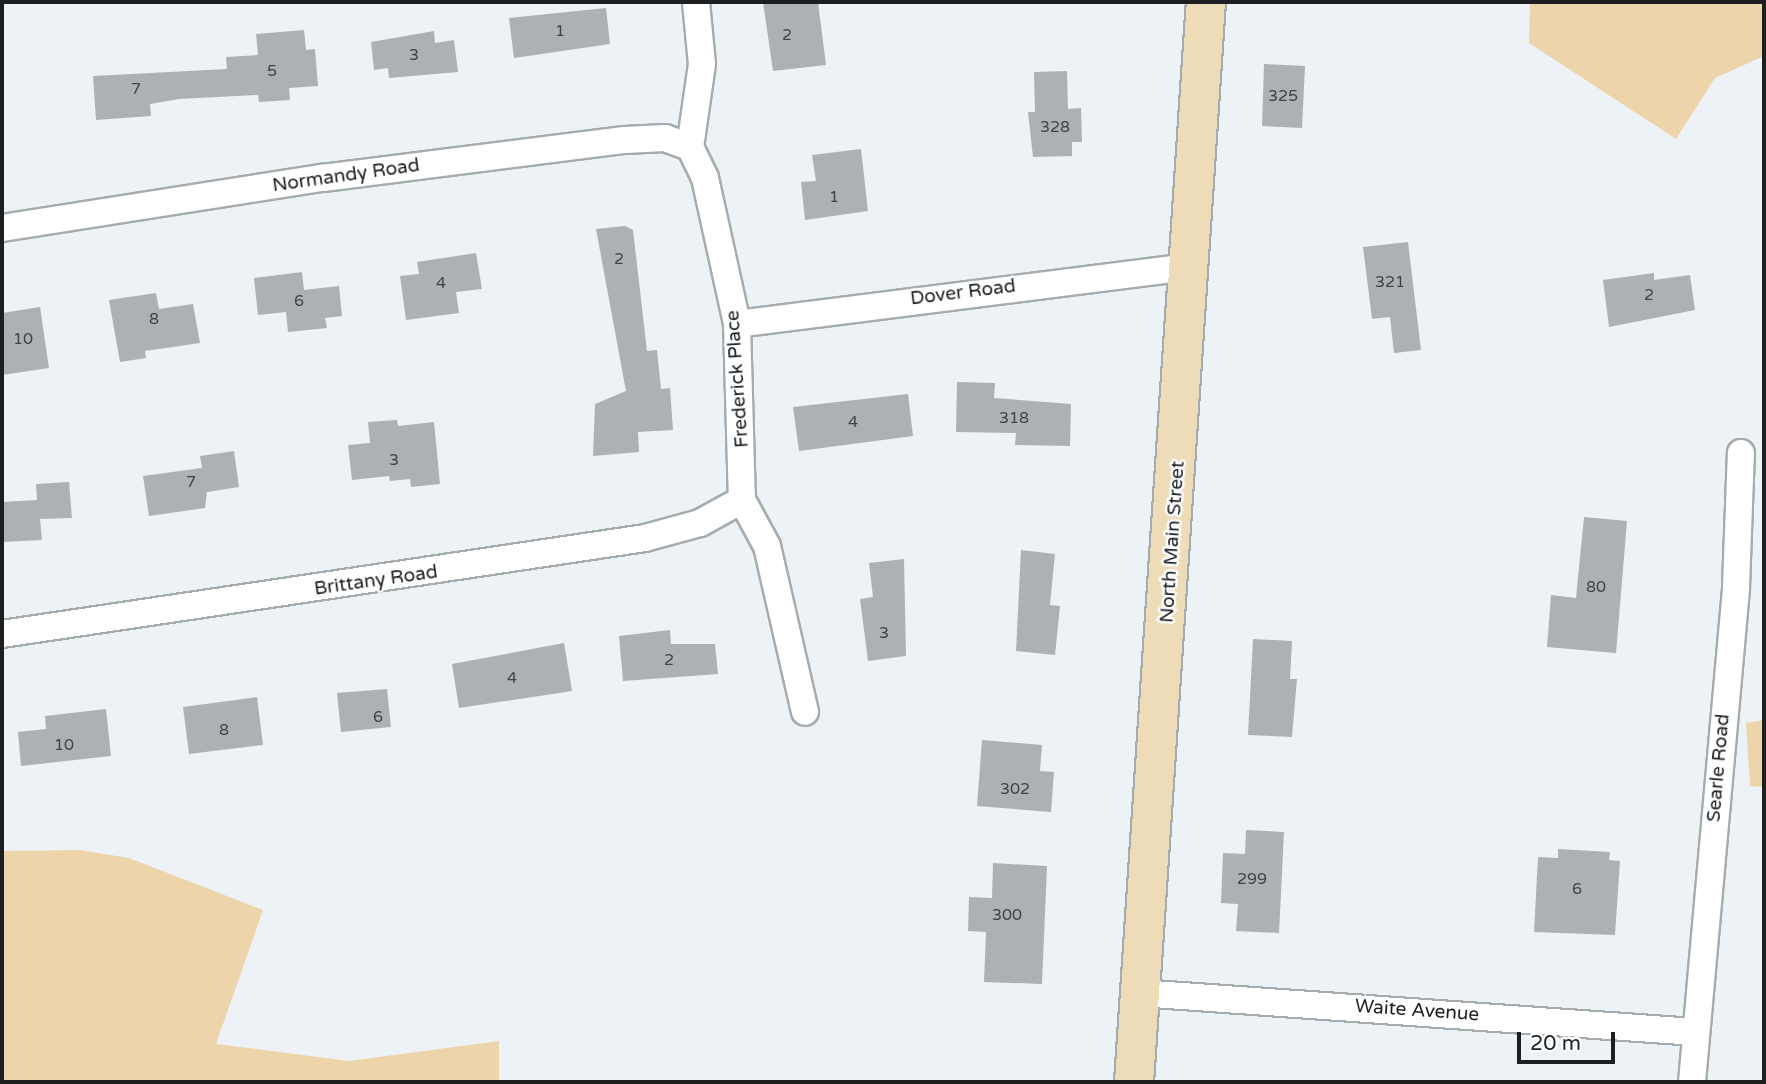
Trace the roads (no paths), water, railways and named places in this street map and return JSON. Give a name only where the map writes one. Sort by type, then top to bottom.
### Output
[{"type":"street","points":[[690,147],[702,64],[696,2]]},
{"type":"street","name":"North Main Street","points":[[1134,1082],[1206,2]]},
{"type":"street","name":"Normandy Road","points":[[2,228],[323,178],[625,140],[665,138],[690,147]]},
{"type":"street","name":"Frederick Place","points":[[690,147],[705,178],[737,324],[741,499],[767,546],[806,712]]},
{"type":"street","name":"Dover Road","points":[[737,324],[1190,267]]},
{"type":"street","name":"Searle Road","points":[[1692,1082],[1736,587],[1741,453]]},
{"type":"street","name":"Brittany Road","points":[[2,634],[645,538],[700,523],[741,499]]},
{"type":"street","name":"Waite Avenue","points":[[1139,993],[1695,1032]]}]
